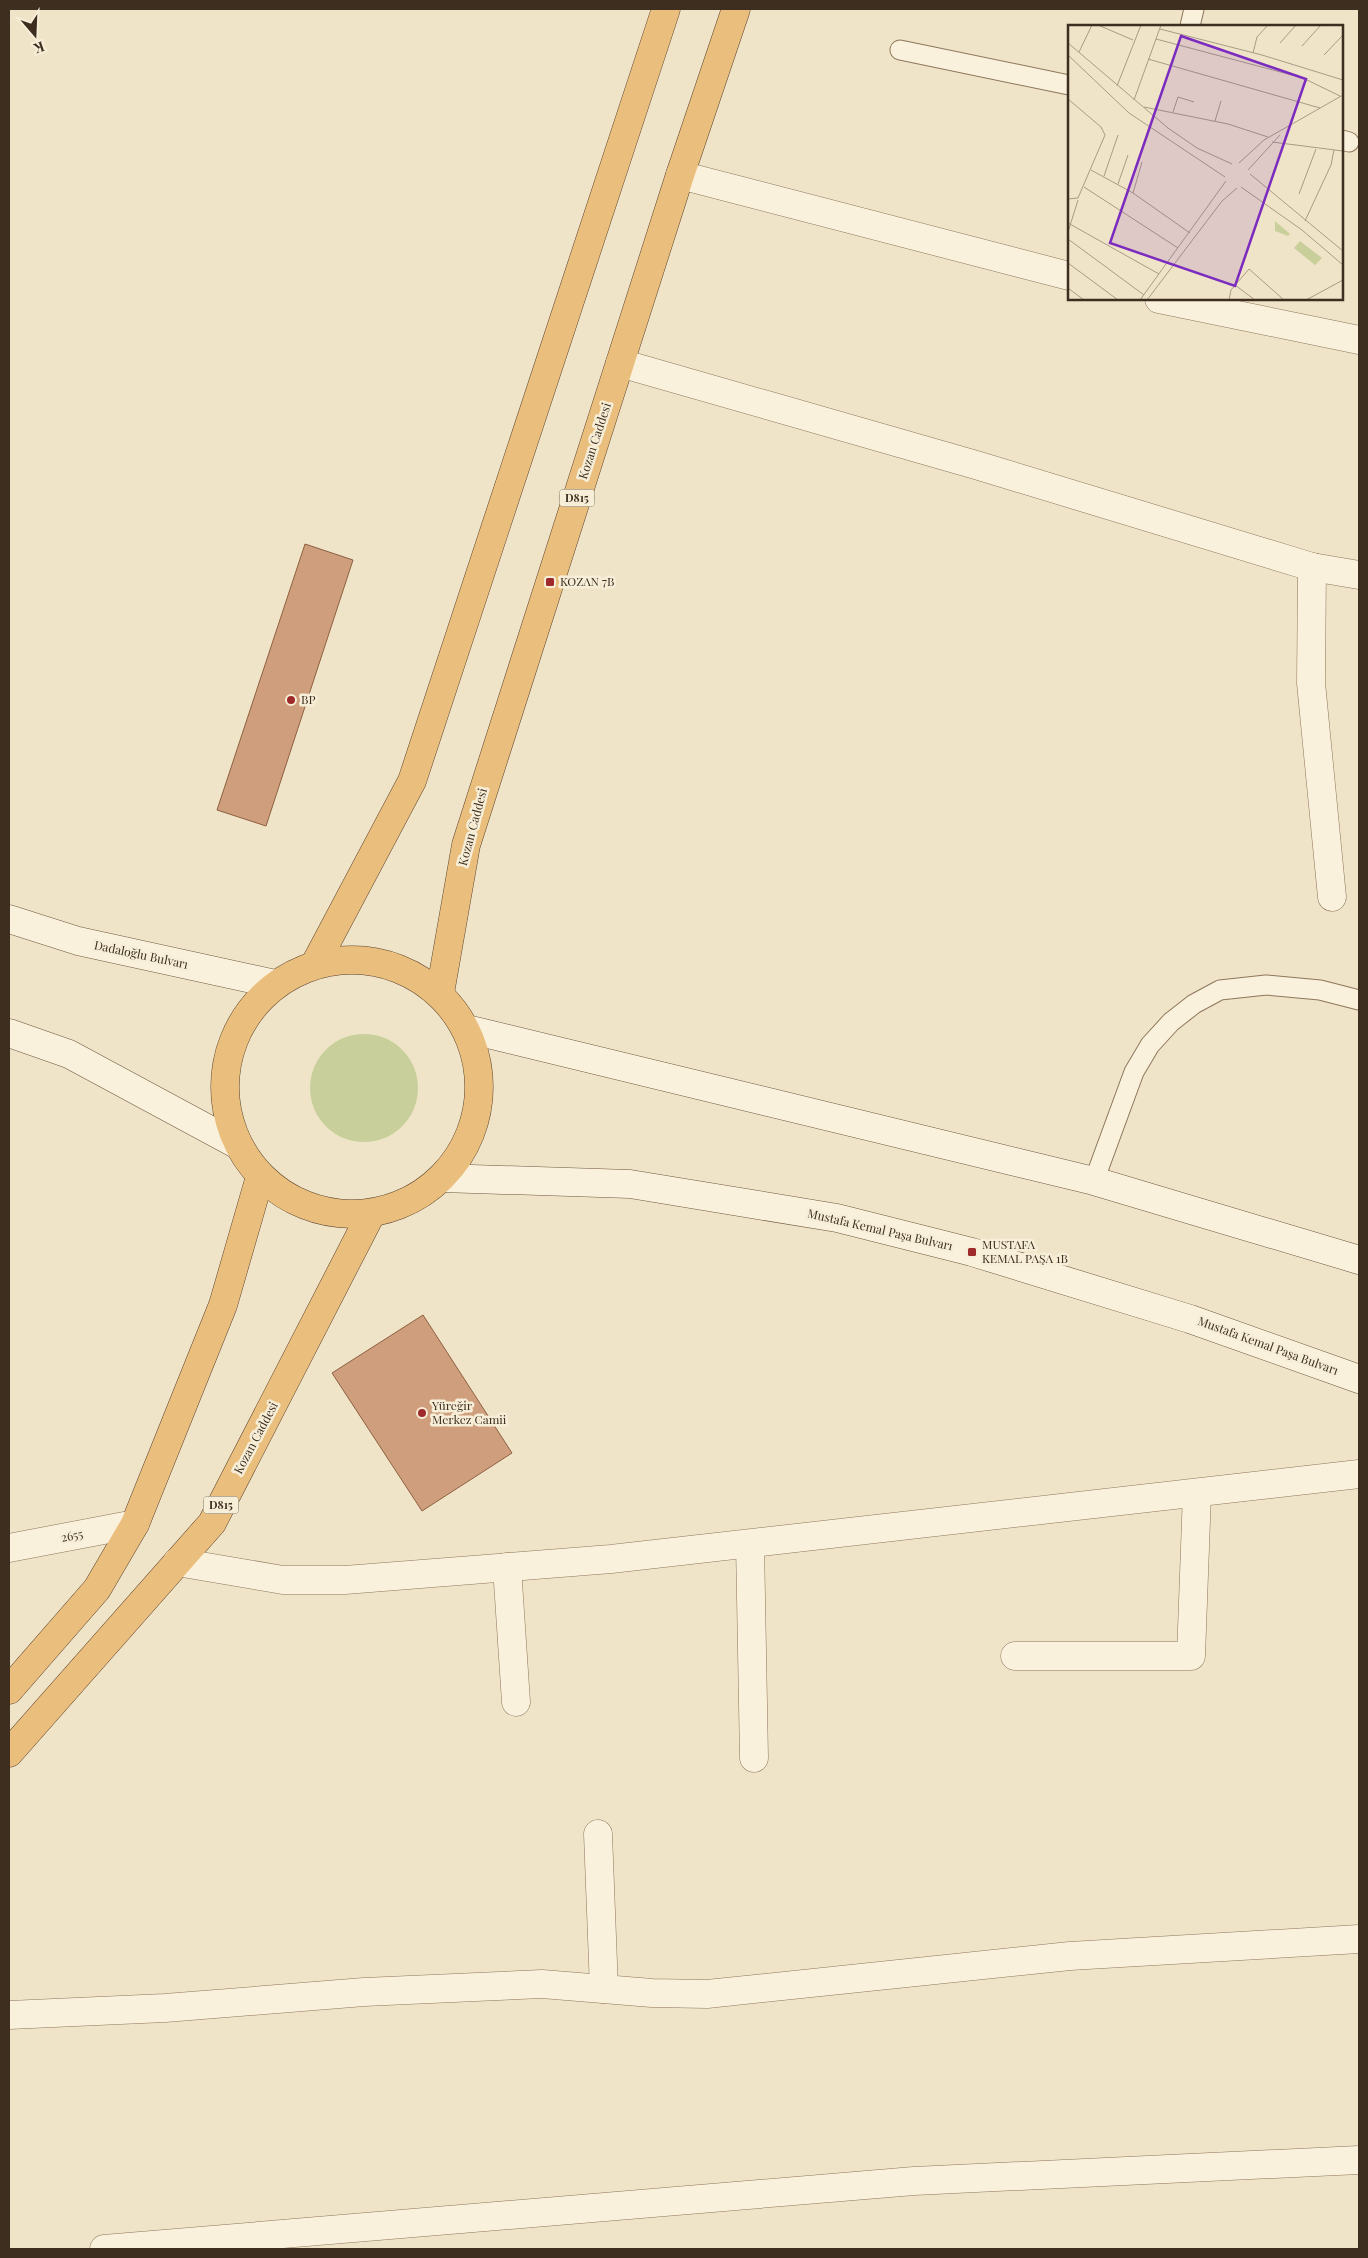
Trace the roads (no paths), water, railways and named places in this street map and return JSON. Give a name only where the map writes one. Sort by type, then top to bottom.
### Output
[{"type":"highway","points":[[315,964],[412,782],[666,9]]},
{"type":"highway","name":"Kozan Caddesi","points":[[440,993],[466,845],[680,175],[736,9]]},
{"type":"highway","points":[[359,959],[403,969],[440,993],[467,1029],[479,1067],[479,1108],[466,1146],[442,1178],[409,1202],[371,1214],[330,1214],[292,1201],[260,1177],[236,1144],[224,1102],[226,1058],[244,1017],[275,984],[315,964],[359,959]]},
{"type":"highway","points":[[9,1690],[97,1590],[135,1524],[223,1305],[260,1177]]},
{"type":"highway","name":"Kozan Caddesi","points":[[9,1753],[212,1523],[371,1214]]},
{"type":"street","points":[[680,175],[1068,276]]},
{"type":"street","points":[[1164,300],[1359,340]]},
{"type":"street","points":[[620,363],[986,468],[1312,567],[1359,575]]},
{"type":"street","points":[[1312,567],[1311,683],[1332,897]]},
{"type":"street","name":"Dadaloğlu Bulvarı","points":[[9,919],[78,941],[275,984]]},
{"type":"street","points":[[467,1029],[1094,1181],[1359,1260]]},
{"type":"street","points":[[9,1033],[69,1054],[236,1144]]},
{"type":"street","name":"Mustafa Kemal Paşa Bulvarı","points":[[442,1178],[630,1184],[837,1218],[972,1252],[1180,1316],[1359,1379]]},
{"type":"street","points":[[178,1562],[283,1580],[345,1580],[750,1544],[1359,1474]]},
{"type":"street","points":[[1015,1656],[1191,1656],[1197,1493]]},
{"type":"street","name":"2655","points":[[9,1548],[135,1524]]},
{"type":"street","points":[[750,1544],[754,1758]]},
{"type":"street","points":[[507,1567],[516,1702]]},
{"type":"street","points":[[598,1834],[604,1989]]},
{"type":"street","points":[[9,2015],[165,2008],[364,1992],[542,1984],[652,1993],[707,1994],[1070,1956],[1359,1939]]},
{"type":"street","points":[[104,2249],[914,2181],[1359,2160]]},
{"type":"lane","points":[[1190,25],[1194,9]]},
{"type":"lane","points":[[900,50],[1068,85]]},
{"type":"lane","points":[[1094,1181],[1134,1072],[1156,1039],[1171,1022],[1194,1004],[1220,990],[1266,985],[1320,990],[1359,1000]]},
{"type":"place","name":"KOZAN 7B","points":[[550,582]]},
{"type":"place","name":"BP","points":[[291,700]]},
{"type":"place","name":"MUSTAFA KEMAL PAŞA 1B","points":[[972,1252]]},
{"type":"place","name":"Yüreğir Merkez Camii","points":[[422,1413]]}]
